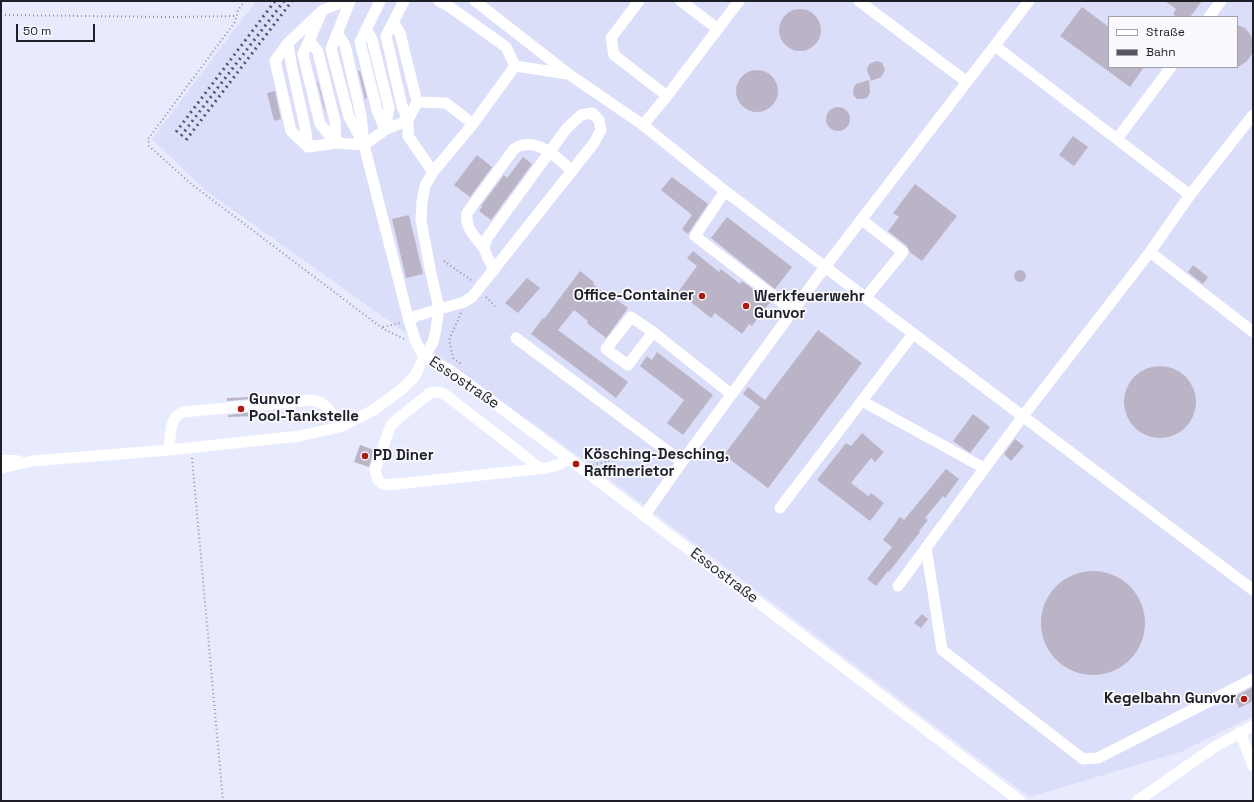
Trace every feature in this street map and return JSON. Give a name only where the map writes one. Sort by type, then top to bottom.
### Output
[{"type":"street","points":[[308,147],[291,131],[275,61],[288,44],[323,10],[345,1]]},
{"type":"street","points":[[350,1],[331,48],[349,117],[364,145],[409,321],[416,342],[424,357]]},
{"type":"street","points":[[380,1],[366,29],[372,39],[389,108],[384,130]]},
{"type":"street","points":[[404,1],[386,36],[402,106],[408,120],[408,136],[433,172]]},
{"type":"street","points":[[439,1],[506,46],[515,66]]},
{"type":"street","points":[[475,1],[570,75],[643,125],[825,267],[1253,590]]},
{"type":"street","points":[[639,1],[611,38],[614,55],[667,96]]},
{"type":"street","points":[[682,1],[718,29]]},
{"type":"street","points":[[643,125],[667,96],[739,1]]},
{"type":"street","points":[[859,1],[967,82]]},
{"type":"street","points":[[644,516],[731,394],[794,311],[825,267],[1029,1]]},
{"type":"street","points":[[1210,16],[1222,1]]},
{"type":"street","points":[[323,10],[303,54],[320,124],[336,143]]},
{"type":"street","points":[[308,147],[336,143],[364,145],[384,130],[408,120],[418,102],[400,33],[393,22]]},
{"type":"street","points":[[288,44],[306,128],[308,147]]},
{"type":"street","points":[[995,46],[1190,195]]},
{"type":"street","points":[[515,66],[570,75]]},
{"type":"street","points":[[1,460],[32,461],[169,450],[300,436],[340,427],[374,410],[402,389],[415,376],[433,342],[439,308],[421,220],[425,186],[433,172],[472,124],[515,66]]},
{"type":"street","points":[[1117,138],[1170,68]]},
{"type":"street","points":[[418,102],[446,103],[472,124]]},
{"type":"street","points":[[409,321],[416,316],[439,308],[464,302],[472,297],[594,143],[601,130],[600,120],[592,113],[581,115],[567,128],[486,238],[484,248]]},
{"type":"street","points":[[898,586],[1023,416],[1150,252],[1190,195],[1253,115]]},
{"type":"street","points":[[494,270],[484,248],[469,228],[466,220],[466,213],[514,149],[521,144],[531,144],[550,152],[572,171]]},
{"type":"street","points":[[726,191],[695,236],[794,311]]},
{"type":"street","points":[[862,220],[903,252],[866,297]]},
{"type":"street","points":[[1150,252],[1253,332]]},
{"type":"street","points":[[653,332],[731,394]]},
{"type":"street","points":[[780,508],[913,334]]},
{"type":"street","points":[[516,338],[682,462]]},
{"type":"street","name":"Essostraße","points":[[424,357],[451,371],[1020,801]]},
{"type":"street","points":[[540,468],[442,392],[436,391],[430,393],[395,421],[390,427],[375,470],[378,480],[387,485],[540,468],[560,464],[569,459]]},
{"type":"street","points":[[169,450],[173,420],[178,414],[183,412],[312,400],[326,405],[340,427]]},
{"type":"street","points":[[862,401],[984,468]]},
{"type":"street","points":[[1,468],[32,461]]},
{"type":"street","points":[[926,547],[942,650],[1083,759],[1098,758],[1253,679]]},
{"type":"street","points":[[1137,801],[1216,746],[1253,726]]},
{"type":"street","points":[[1240,732],[1253,766]]},
{"type":"path","points":[[245,1],[238,10],[235,22],[148,139],[149,146],[190,183],[382,328],[403,339],[416,342]]},
{"type":"path","points":[[1,15],[171,17],[236,16]]},
{"type":"path","points":[[464,302],[449,340],[453,358],[465,367],[467,383]]},
{"type":"path","points":[[191,447],[223,801]]},
{"type":"path","points":[[581,468],[662,447]]},
{"type":"shaded area","points":[[256,1],[1253,1],[1253,716],[1181,752],[1029,797],[587,462],[205,190],[152,139]]},
{"type":"building","points":[[1165,1],[1202,1],[1191,16],[1176,16],[1173,14],[1176,9]]},
{"type":"building","points":[[1082,7],[1108,26],[1108,68],[1143,68],[1130,87],[1060,36]]},
{"type":"building","points":[[796,9],[804,9],[815,15],[821,26],[821,34],[815,45],[804,51],[796,51],[785,45],[779,34],[779,26],[785,15]]},
{"type":"building","points":[[1238,25],[1245,28],[1253,40],[1252,54],[1247,61],[1238,67]]},
{"type":"building","points":[[877,61],[882,63],[885,71],[881,77],[871,81],[867,70],[868,66]]},
{"type":"building","points":[[753,70],[761,70],[772,76],[778,87],[778,95],[772,106],[761,112],[753,112],[742,106],[736,95],[736,87],[742,76]]},
{"type":"building","points":[[358,71],[360,71],[367,98],[365,99]]},
{"type":"building","points":[[869,80],[869,95],[867,98],[857,99],[854,96],[854,87],[856,84]]},
{"type":"building","points":[[318,81],[325,109],[324,109]]},
{"type":"building","points":[[275,91],[281,119],[274,121],[267,93]]},
{"type":"building","points":[[838,107],[843,108],[849,114],[849,124],[843,130],[838,131],[833,130],[827,124],[826,119],[827,114],[833,108]]},
{"type":"building","points":[[1073,136],[1088,147],[1074,166],[1059,155]]},
{"type":"building","points":[[477,155],[492,167],[470,197],[454,185]]},
{"type":"building","points":[[523,157],[532,164],[491,220],[479,211],[482,207],[481,206],[504,175],[507,178]]},
{"type":"building","points":[[672,177],[708,204],[688,234],[682,229],[692,215],[661,190]]},
{"type":"building","points":[[915,184],[957,216],[922,261],[910,252],[907,246],[888,231],[899,217],[893,213]]},
{"type":"building","points":[[409,215],[423,274],[406,278],[392,219]]},
{"type":"building","points":[[727,217],[792,267],[775,289],[711,238]]},
{"type":"building","points":[[693,251],[719,272],[721,269],[740,284],[742,281],[770,302],[752,326],[749,324],[742,334],[715,313],[711,318],[678,292],[697,266],[687,258]]},
{"type":"building","points":[[1193,265],[1208,277],[1203,284],[1188,272]]},
{"type":"building","points":[[1022,270],[1025,271],[1025,281],[1018,282],[1015,281],[1014,274],[1015,271]]},
{"type":"building","points":[[580,271],[608,296],[609,294],[628,308],[606,338],[587,323],[588,321],[574,310],[558,330],[628,382],[616,398],[531,334]]},
{"type":"building","points":[[527,278],[540,288],[518,313],[505,303]]},
{"type":"building","points":[[818,330],[862,363],[768,488],[724,455],[760,407],[743,394],[748,387],[765,400]]},
{"type":"building","points":[[657,352],[713,395],[683,435],[667,423],[684,400],[640,366],[647,356],[652,360]]},
{"type":"building","points":[[1160,366],[1180,372],[1190,382],[1196,402],[1190,422],[1180,432],[1160,438],[1140,432],[1130,422],[1124,402],[1130,382],[1140,372]]},
{"type":"building","points":[[252,397],[252,399],[227,401],[227,398]]},
{"type":"building","points":[[253,412],[254,416],[228,417],[228,415]]},
{"type":"building","points":[[973,414],[990,427],[970,453],[953,441]]},
{"type":"building","points":[[862,433],[884,452],[875,462],[871,458],[851,483],[868,496],[871,493],[884,503],[870,521],[817,480],[846,443],[851,446]]},
{"type":"building","points":[[1015,439],[1024,446],[1011,461],[1004,454]]},
{"type":"building","name":"PD Diner","points":[[360,445],[374,450],[369,467],[354,462]]},
{"type":"building","points":[[946,469],[959,479],[945,498],[943,496],[925,518],[928,520],[919,531],[920,532],[889,572],[888,571],[876,586],[867,579],[892,547],[883,540],[900,517],[904,520]]},
{"type":"building","points":[[1093,571],[1113,575],[1122,579],[1130,586],[1137,594],[1141,603],[1145,623],[1141,643],[1137,652],[1130,660],[1122,667],[1113,671],[1093,675],[1073,671],[1064,667],[1056,660],[1049,652],[1045,643],[1041,623],[1045,603],[1049,594],[1056,586],[1064,579],[1073,575]]},
{"type":"building","points":[[922,614],[928,619],[921,628],[914,623]]},
{"type":"building","name":"Kegelbahn Gunvor","points":[[1253,687],[1253,701],[1239,708],[1234,697]]},
{"type":"railway","points":[[176,132],[275,1]]},
{"type":"railway","points":[[181,136],[284,1]]},
{"type":"railway","points":[[186,140],[292,1]]},
{"type":"place","name":"Office-Container","points":[[702,296]]},
{"type":"place","name":"Werkfeuerwehr Gunvor","points":[[746,306]]},
{"type":"place","name":"Gunvor Pool-Tankstelle","points":[[241,409]]},
{"type":"place","name":"PD Diner","points":[[365,456]]},
{"type":"place","name":"Kösching-Desching, Raffinerietor","points":[[576,464]]},
{"type":"place","name":"Kegelbahn Gunvor","points":[[1244,699]]}]
